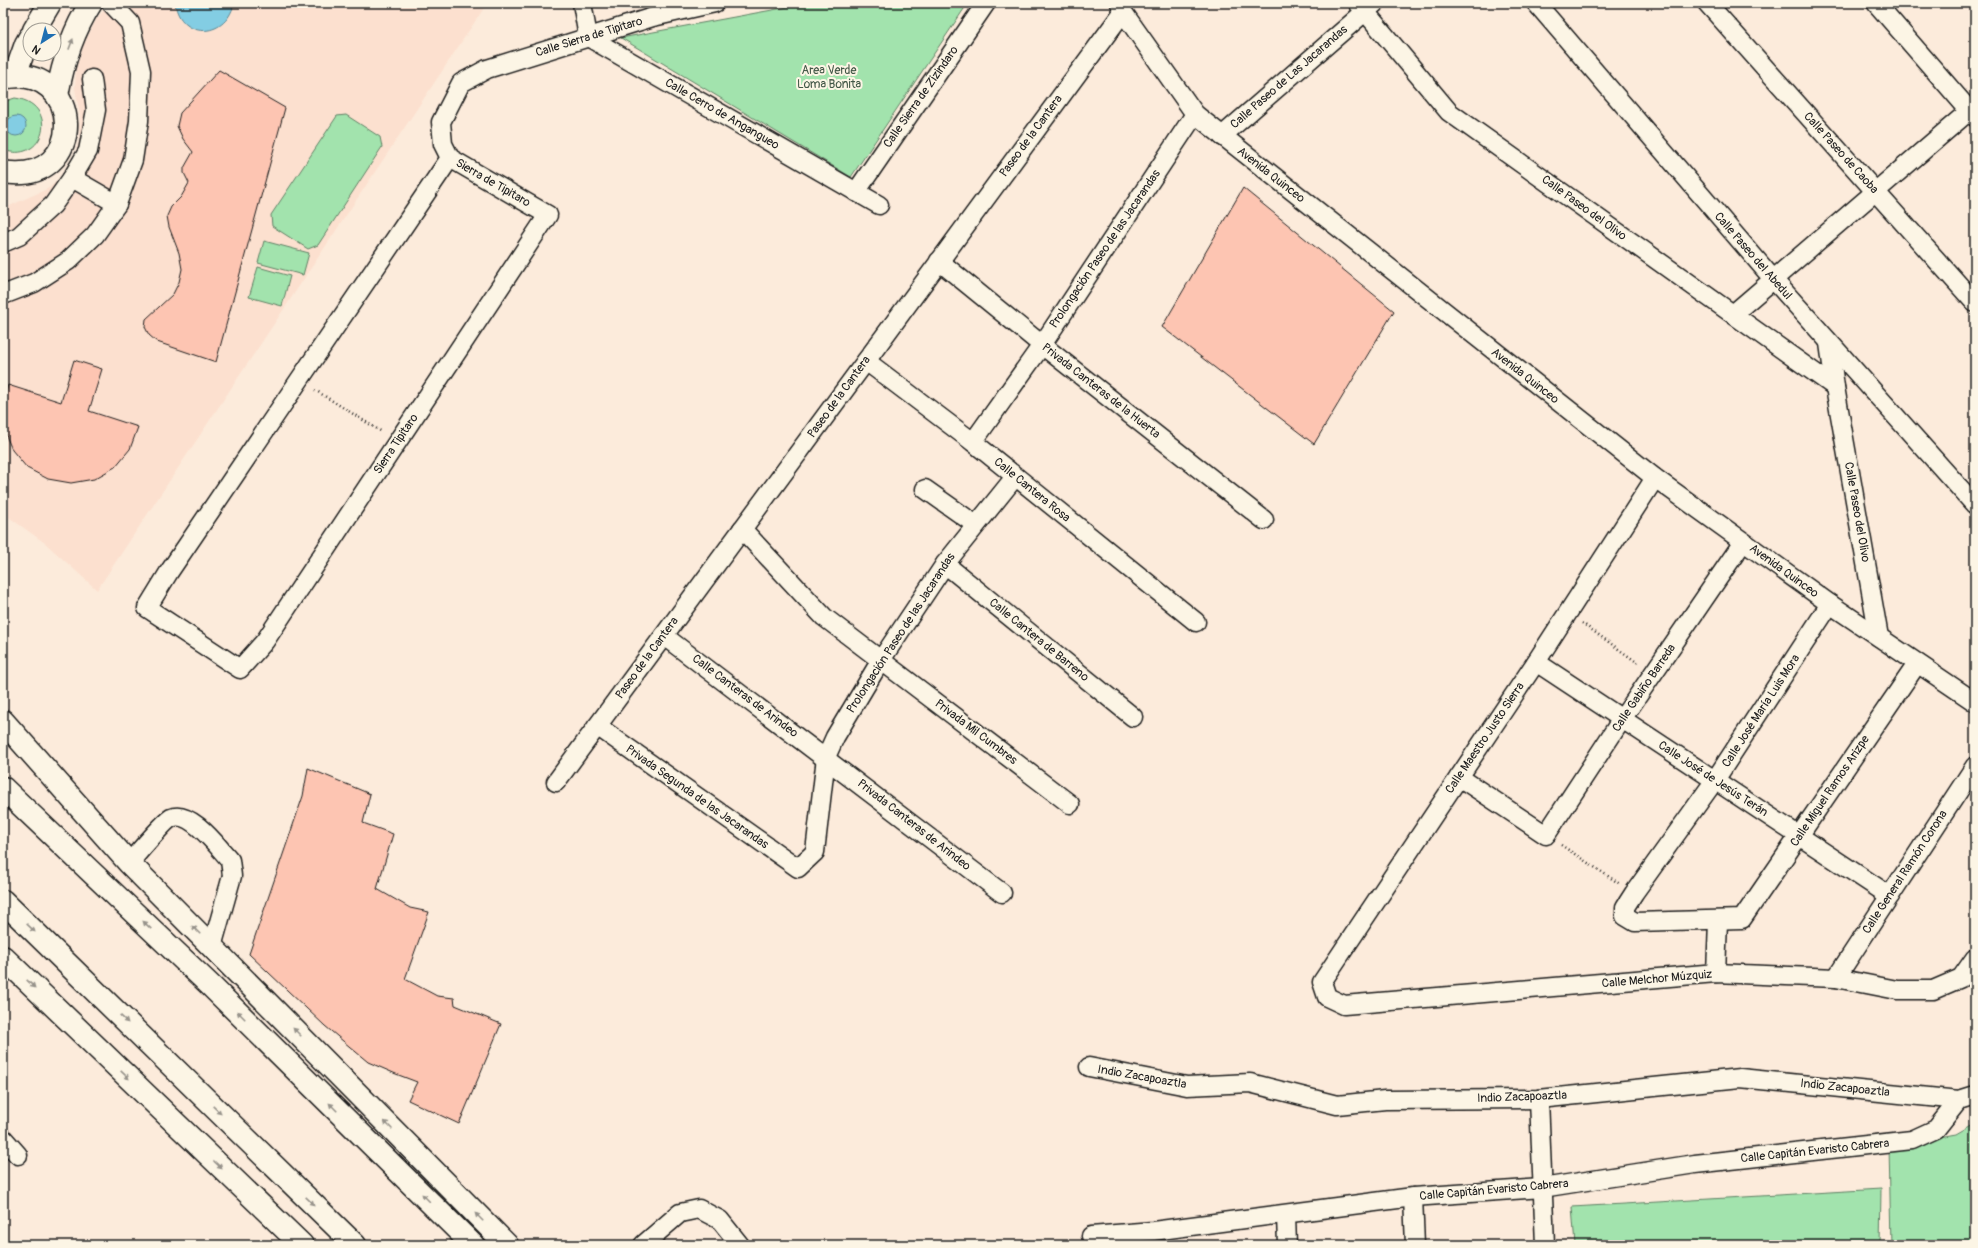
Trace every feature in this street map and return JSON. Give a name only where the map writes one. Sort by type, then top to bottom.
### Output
[{"type":"main road","points":[[39,22],[50,3]]},
{"type":"main road","points":[[57,95],[63,65],[80,19],[91,3]]},
{"type":"main road","points":[[8,177],[32,172],[46,165],[58,154],[65,140],[67,124],[64,109],[57,95],[45,84],[31,77],[9,76],[22,52]]},
{"type":"main road","points":[[3,721],[129,863],[507,1245]]},
{"type":"main road","points":[[3,788],[210,985],[473,1245]]},
{"type":"main road","points":[[3,901],[355,1245]]},
{"type":"main road","points":[[3,957],[302,1245]]},
{"type":"street","points":[[3,295],[34,283],[68,261],[95,235],[117,204],[133,160],[139,121],[141,71],[130,23],[111,3]]},
{"type":"street","points":[[582,3],[588,37]]},
{"type":"street","name":"Calle Sierra de Tipitaro","points":[[487,69],[588,37],[650,10],[715,3]]},
{"type":"street","name":"Calle Sierra de Zizindaro","points":[[856,192],[986,3]]},
{"type":"street","name":"Calle Paseo del Abedul","points":[[1536,3],[1773,279],[1975,505]]},
{"type":"street","name":"Calle Paseo de Caoba","points":[[1707,3],[1975,303]]},
{"type":"street","points":[[1732,314],[1876,191],[1973,112],[1876,3]]},
{"type":"street","name":"Calle Paseo de Las Jacarandas","points":[[1222,136],[1366,6]]},
{"type":"street","name":"Calle Paseo del Olivo","points":[[1366,6],[1449,112],[1835,387]]},
{"type":"street","name":"Avenida Quinceo","points":[[1121,7],[1195,114],[1222,136],[1655,478],[1830,604],[1975,702]]},
{"type":"street","name":"Paseo de la Cantera","points":[[556,782],[939,261],[1121,7]]},
{"type":"street","name":"Calle Cerro de Angangueo","points":[[588,37],[879,205]]},
{"type":"street","name":"Sierra de Tipitaro","points":[[487,69],[461,83],[441,122],[444,144],[450,158],[548,215]]},
{"type":"street","points":[[3,243],[19,236],[53,204],[72,178],[88,151],[96,110],[92,79]]},
{"type":"street","name":"Prolongación Paseo de las Jacarandas","points":[[973,442],[1042,345],[1195,114]]},
{"type":"street","points":[[299,380],[450,158]]},
{"type":"street","points":[[72,178],[117,204]]},
{"type":"street","name":"Sierra Tipitaro","points":[[299,380],[169,572],[147,608],[240,670],[265,641],[548,215]]},
{"type":"street","name":"Privada Canteras de la Huerta","points":[[939,261],[1042,345],[1264,520]]},
{"type":"street","name":"Calle Paseo del Olivo","points":[[1830,343],[1835,387],[1879,637]]},
{"type":"street","name":"Calle Cantera Rosa","points":[[866,361],[973,442],[1196,622]]},
{"type":"street","name":"Prolongación Paseo de las Jacarandas","points":[[798,868],[815,852],[826,757],[835,737],[881,660],[945,564],[1015,477]]},
{"type":"street","name":"Calle Maestro Justo Sierra","points":[[1327,997],[1322,982],[1568,614],[1655,478]]},
{"type":"street","points":[[925,489],[976,525]]},
{"type":"street","name":"Privada Mil Cumbres","points":[[742,529],[824,617],[1070,804]]},
{"type":"street","name":"Calle Gabiño Barreda","points":[[1546,835],[1622,719],[1743,542]]},
{"type":"street","name":"Calle Cantera de Barreno","points":[[945,564],[1133,717]]},
{"type":"street","name":"Calle José María Luis Mora","points":[[1718,921],[1635,922],[1625,916],[1625,907],[1715,780],[1830,604]]},
{"type":"street","name":"Calle Canteras de Arindeo","points":[[664,636],[826,757]]},
{"type":"street","name":"Calle José de Jesús Terán","points":[[1536,662],[1890,896]]},
{"type":"street","name":"Calle Miguel Ramos Arizpe","points":[[1718,921],[1742,919],[1917,664]]},
{"type":"street","name":"Privada Segunda de las Jacarandas","points":[[597,726],[798,868]]},
{"type":"street","name":"Privada Canteras de Arindeo","points":[[826,757],[1002,893]]},
{"type":"street","name":"Calle General Ramón Corona","points":[[1836,978],[1975,766]]},
{"type":"street","points":[[1459,777],[1546,835]]},
{"type":"street","points":[[129,863],[170,818],[182,816],[192,821],[203,832],[230,860],[233,867],[232,876],[212,947]]},
{"type":"street","points":[[1716,973],[1718,921]]},
{"type":"street","name":"Calle Melchor Múzquiz","points":[[1327,997],[1344,1006],[1716,973],[1836,978],[1897,990],[1933,990],[1961,978],[1975,958]]},
{"type":"street","name":"Indio Zacapoaztla","points":[[1089,1067],[1187,1086],[1250,1083],[1337,1105],[1385,1100],[1539,1099],[1740,1078],[1967,1097]]},
{"type":"street","name":"Calle Capitán Evaristo Cabrera","points":[[1091,1236],[1154,1238],[1286,1215],[1413,1197],[1542,1188],[1695,1164],[1912,1140],[1936,1129],[1967,1097]]},
{"type":"street","points":[[1539,1099],[1545,1245]]},
{"type":"street","points":[[3,1138],[18,1155]]},
{"type":"street","points":[[1413,1197],[1415,1245]]},
{"type":"street","points":[[643,1245],[680,1213],[699,1209],[720,1220],[740,1245]]},
{"type":"street","points":[[1286,1215],[1287,1245]]},
{"type":"path","points":[[299,380],[398,442]]},
{"type":"path","points":[[1568,614],[1653,674]]},
{"type":"path","points":[[1546,835],[1634,893]]},
{"type":"shaded area","points":[[111,3],[484,3],[486,5],[97,590],[45,543],[3,513],[3,209],[49,188],[70,169],[79,142],[80,115],[75,89],[76,69],[83,46],[97,18]]},
{"type":"green space","name":"Area Verde Loma Bonita","points":[[810,3],[968,3],[851,177],[621,38]]},
{"type":"green space","points":[[15,98],[29,103],[38,111],[42,121],[42,132],[38,142],[29,149],[18,152],[3,150],[3,102]]},
{"type":"green space","points":[[346,115],[380,137],[382,147],[318,245],[308,249],[272,226],[271,215],[337,116]]},
{"type":"green space","points":[[264,241],[309,253],[303,275],[258,263]]},
{"type":"green space","points":[[258,267],[290,276],[282,306],[249,297]]},
{"type":"green space","points":[[1975,1123],[1975,1245],[1891,1245],[1889,1146],[1956,1134]]},
{"type":"green space","points":[[1881,1189],[1880,1245],[1575,1245],[1572,1207]]},
{"type":"water","points":[[175,3],[234,4],[229,16],[222,24],[213,29],[203,30],[193,29],[185,23],[179,15]]},
{"type":"water","points":[[12,116],[20,116],[26,122],[26,130],[20,136],[12,136],[6,130],[6,122]]},
{"type":"building","points":[[219,70],[285,108],[216,362],[157,342],[149,335],[145,327],[146,319],[173,294],[179,282],[182,269],[179,253],[169,227],[167,216],[171,207],[181,197],[189,183],[184,173],[184,168],[193,152],[183,139],[177,126],[180,113]]},
{"type":"building","points":[[1243,188],[1394,311],[1314,444],[1162,327]]},
{"type":"building","points":[[74,360],[102,369],[89,411],[138,427],[130,449],[115,467],[94,479],[71,483],[48,479],[27,468],[12,450],[3,428],[3,404],[8,385],[61,402]]},
{"type":"building","points":[[308,768],[370,794],[363,823],[393,834],[377,889],[410,908],[429,912],[405,979],[437,996],[454,998],[455,1005],[501,1024],[459,1124],[408,1100],[417,1082],[368,1062],[325,1026],[249,954],[303,796]]}]
